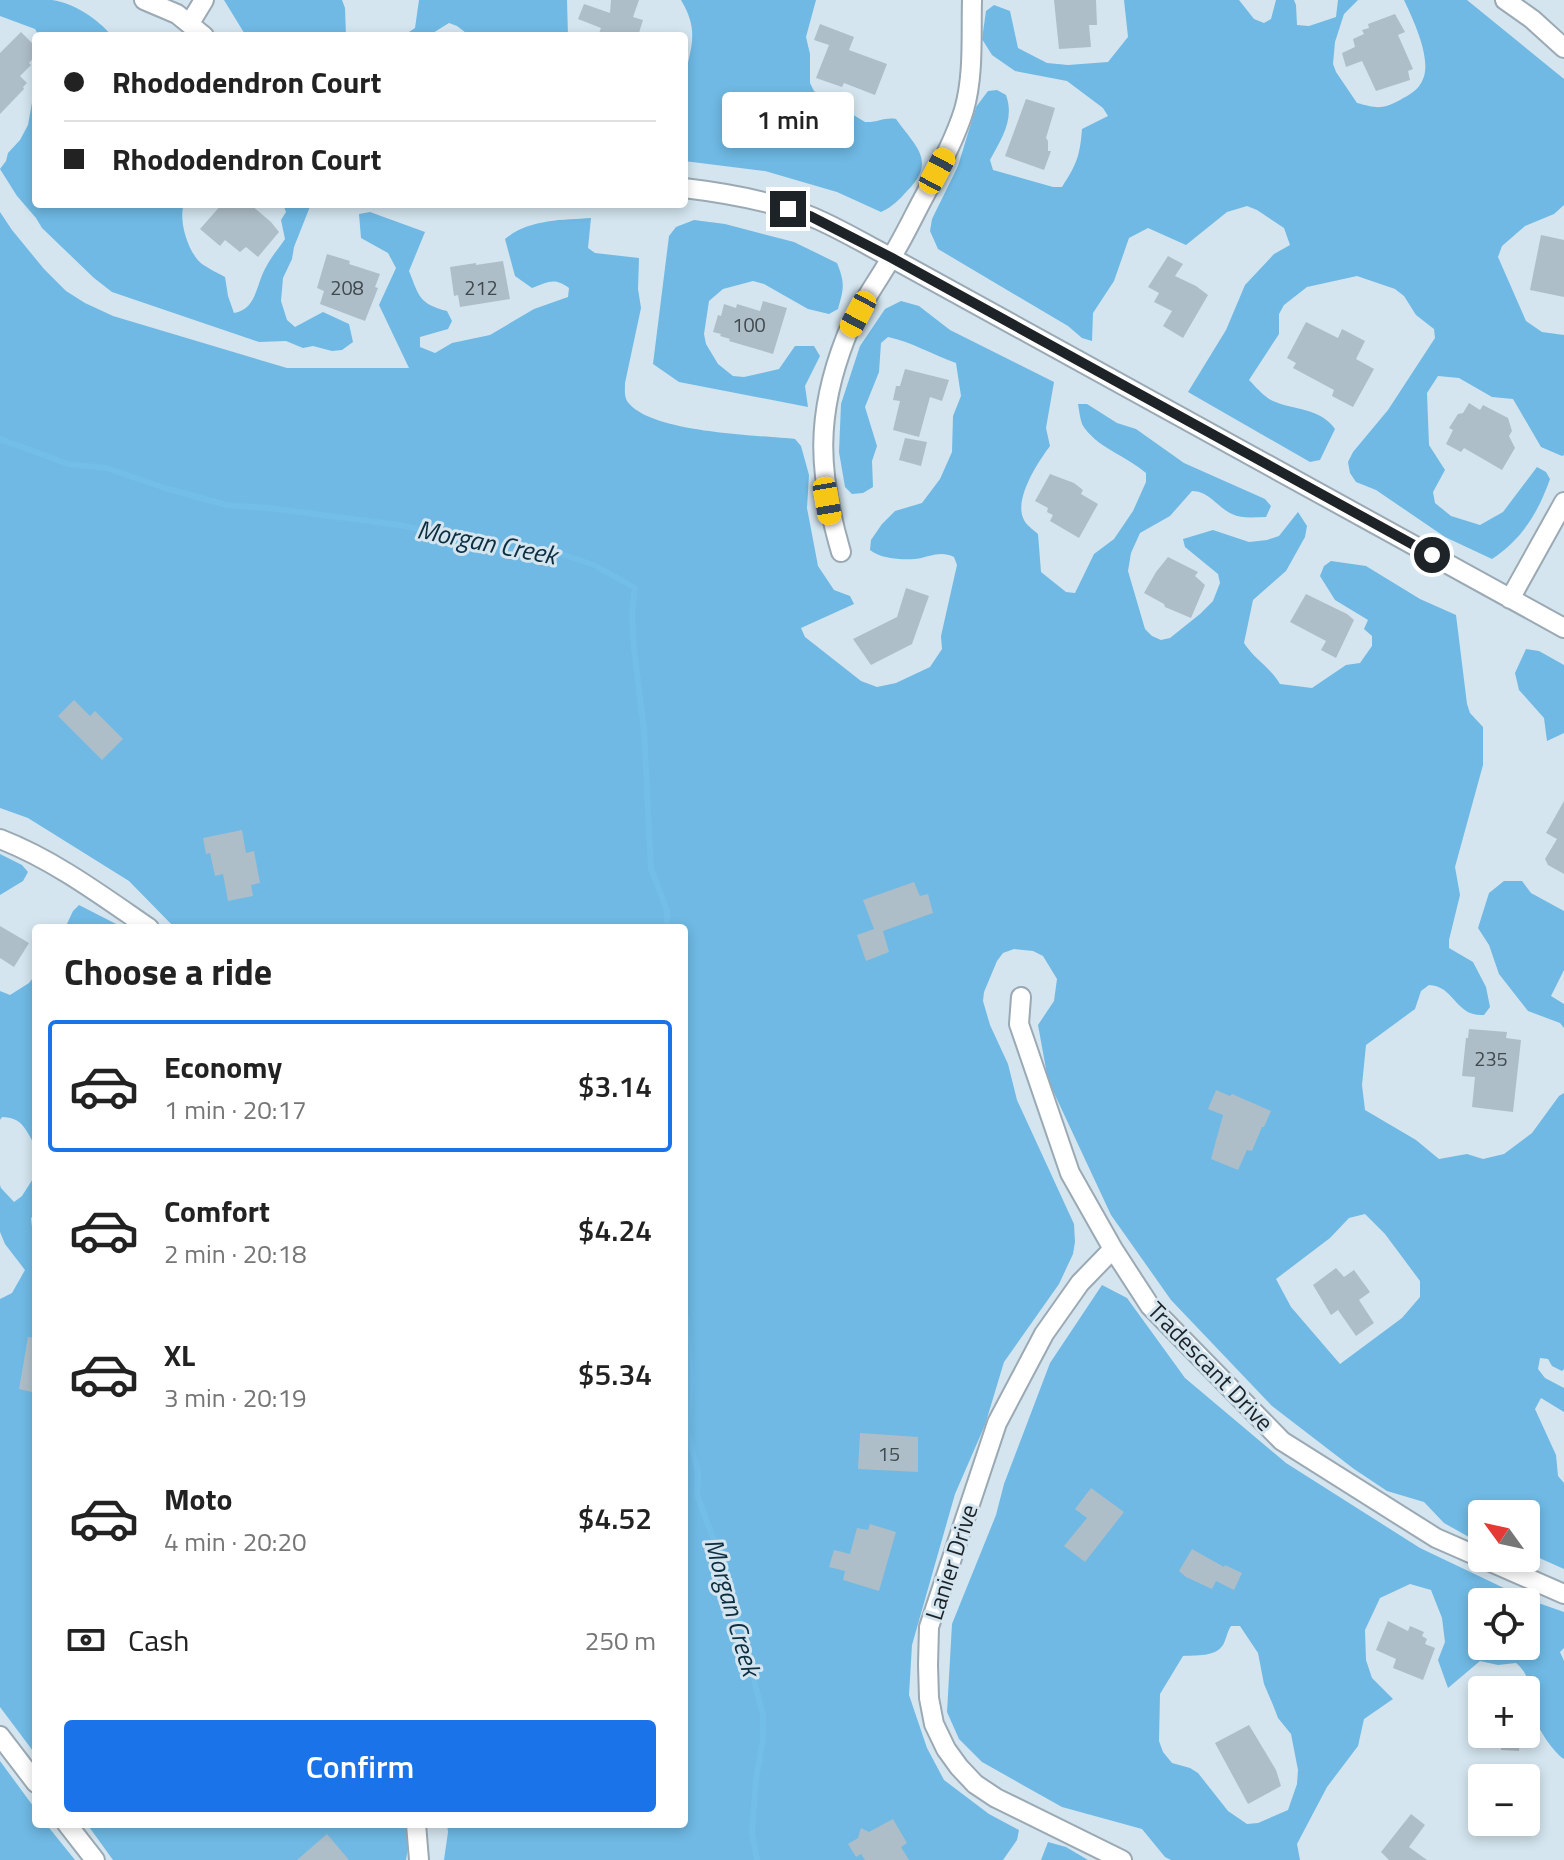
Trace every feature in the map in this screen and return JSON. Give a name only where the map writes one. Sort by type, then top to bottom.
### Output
[{"type":"street","points":[[144,0],[177,14],[200,32]]},
{"type":"street","points":[[190,23],[204,0]]},
{"type":"street","points":[[841,552],[830,518],[821,455],[829,390],[846,336],[892,258],[947,152],[964,108],[970,67],[972,0]]},
{"type":"street","points":[[1505,0],[1564,48]]},
{"type":"street","points":[[688,188],[766,201],[810,216],[892,258],[1564,628]]},
{"type":"street","points":[[1510,599],[1564,502]]},
{"type":"street","points":[[0,839],[61,868],[143,924]]},
{"type":"street","name":"Tradescant Drive","points":[[1021,997],[1019,1024],[1070,1173],[1150,1306],[1282,1441],[1436,1538],[1564,1594]]},
{"type":"street","name":"Lanier Drive","points":[[1113,1249],[1080,1283],[1044,1334],[997,1423],[929,1627],[928,1665],[934,1724],[946,1749],[975,1784],[996,1798],[1122,1860]]},
{"type":"street","points":[[0,1736],[32,1778]]},
{"type":"street","points":[[70,1828],[95,1860]]},
{"type":"street","points":[[416,1828],[419,1860]]},
{"type":"shaded area","points":[[0,0],[52,0],[69,4],[85,13],[108,32],[37,32],[0,16]]},
{"type":"shaded area","points":[[224,0],[342,0],[345,8],[346,32],[244,32]]},
{"type":"shaded area","points":[[419,0],[567,0],[568,32],[465,32],[449,23],[434,32],[409,32],[415,28]]},
{"type":"shaded area","points":[[681,0],[816,0],[806,37],[810,54],[810,83],[814,91],[865,122],[896,119],[920,154],[921,171],[916,180],[898,200],[881,212],[837,192],[765,171],[688,161],[688,63],[692,33]]},
{"type":"shaded area","points":[[1124,0],[1239,0],[1254,19],[1264,23],[1271,19],[1276,0],[1294,0],[1297,25],[1309,26],[1336,17],[1338,0],[1358,0],[1344,14],[1335,42],[1333,64],[1357,103],[1369,106],[1383,107],[1394,103],[1413,92],[1423,79],[1423,50],[1404,0],[1467,0],[1564,79],[1564,205],[1554,214],[1525,226],[1502,246],[1498,257],[1526,321],[1542,332],[1564,335],[1564,455],[1541,447],[1513,399],[1492,397],[1459,378],[1438,376],[1427,393],[1429,445],[1445,470],[1433,492],[1435,503],[1451,516],[1480,525],[1503,512],[1537,467],[1546,472],[1550,479],[1528,524],[1512,543],[1492,559],[1445,537],[1376,490],[1356,482],[1350,473],[1348,462],[1353,452],[1388,410],[1435,338],[1434,329],[1416,315],[1404,296],[1395,289],[1357,276],[1307,287],[1284,305],[1279,314],[1279,334],[1249,380],[1273,401],[1315,413],[1329,422],[1335,429],[1320,460],[1310,462],[1188,392],[1226,330],[1245,285],[1274,254],[1290,245],[1284,228],[1257,210],[1247,206],[1227,212],[1186,245],[1148,228],[1129,238],[1114,281],[1093,313],[1092,341],[1082,338],[1068,326],[938,249],[930,231],[932,219],[958,166],[976,107],[988,91],[997,90],[1006,95],[1009,113],[1006,129],[990,160],[993,170],[1053,187],[1062,187],[1071,172],[1079,153],[1082,129],[1108,116],[1103,108],[1067,81],[1015,71],[992,55],[982,39],[986,11],[994,5],[1010,11],[1018,48],[1047,63],[1108,62],[1128,37]]},
{"type":"shaded area","points":[[32,102],[32,208],[183,208],[183,227],[189,244],[202,264],[225,277],[234,313],[242,311],[252,301],[266,267],[285,239],[281,220],[286,212],[284,208],[309,208],[283,278],[281,301],[287,320],[295,327],[323,312],[349,324],[353,342],[342,350],[332,351],[313,346],[303,348],[286,341],[259,342],[112,292],[42,228],[0,169],[28,125]]},
{"type":"shaded area","points":[[0,212],[44,269],[66,291],[85,303],[113,316],[287,368],[409,368],[379,305],[396,268],[388,253],[361,238],[359,214],[370,212],[425,232],[409,271],[421,298],[447,311],[452,321],[448,329],[420,337],[420,347],[435,353],[452,343],[490,335],[534,309],[568,297],[569,288],[559,283],[551,282],[532,288],[515,276],[505,239],[535,224],[591,218],[588,248],[595,253],[639,258],[641,308],[625,383],[627,401],[639,412],[680,426],[795,439],[801,446],[809,475],[807,508],[818,566],[834,590],[850,596],[854,604],[801,628],[805,637],[861,681],[877,687],[896,683],[930,667],[942,649],[941,636],[957,565],[954,557],[939,554],[898,559],[870,550],[871,540],[882,524],[895,511],[922,503],[940,479],[952,452],[953,416],[961,396],[956,363],[897,339],[888,337],[881,343],[879,372],[865,407],[877,446],[872,461],[873,487],[863,493],[852,494],[845,487],[839,452],[841,404],[860,346],[885,309],[901,301],[919,306],[950,330],[1054,382],[1046,428],[1050,446],[1028,482],[1021,512],[1025,522],[1038,534],[1041,572],[1066,592],[1075,593],[1094,554],[1114,539],[1133,511],[1146,482],[1146,473],[1088,432],[1082,424],[1078,404],[1087,404],[1117,423],[1136,429],[1184,463],[1265,499],[1271,506],[1266,517],[1240,517],[1208,496],[1192,491],[1170,516],[1140,533],[1131,553],[1128,571],[1145,629],[1152,636],[1161,640],[1170,638],[1213,601],[1220,583],[1218,574],[1185,547],[1183,539],[1213,530],[1249,542],[1267,540],[1279,536],[1298,512],[1307,526],[1305,537],[1286,571],[1253,600],[1244,643],[1280,684],[1312,688],[1346,665],[1360,663],[1372,646],[1372,636],[1364,629],[1368,620],[1335,600],[1320,576],[1324,566],[1331,561],[1366,566],[1420,599],[1456,615],[1467,704],[1470,713],[1483,727],[1483,765],[1455,867],[1460,895],[1449,948],[1473,962],[1486,987],[1490,1007],[1484,1015],[1474,1014],[1461,1007],[1444,990],[1429,985],[1421,991],[1415,1009],[1366,1045],[1362,1085],[1365,1110],[1416,1140],[1439,1159],[1467,1154],[1483,1159],[1504,1154],[1532,1133],[1564,1093],[1564,1369],[1562,1371],[1552,1366],[1548,1359],[1540,1358],[1538,1369],[1545,1378],[1564,1388],[1564,1412],[1541,1398],[1535,1409],[1556,1455],[1558,1476],[1564,1483],[1564,1569],[1540,1558],[1540,1500],[1468,1500],[1468,1536],[1444,1523],[1424,1502],[1387,1491],[1272,1406],[1171,1300],[1111,1215],[1048,1080],[1038,1025],[1054,1001],[1057,979],[1043,956],[1033,951],[1014,949],[1003,953],[997,961],[983,1001],[1008,1064],[1017,1100],[1074,1224],[1075,1242],[1073,1254],[1059,1284],[1004,1362],[985,1425],[955,1494],[912,1645],[909,1695],[927,1748],[944,1780],[989,1814],[1019,1830],[1017,1840],[1003,1860],[444,1860],[448,1828],[688,1828],[688,924],[171,924],[129,881],[28,818],[0,808]],"holes":[[[1365,1214],[1385,1234],[1420,1281],[1420,1297],[1402,1318],[1340,1364],[1291,1307],[1276,1279],[1330,1238],[1349,1218]]]},
{"type":"shaded area","points":[[694,220],[725,224],[794,242],[837,263],[842,290],[838,309],[829,314],[808,309],[753,281],[723,289],[709,301],[704,334],[706,344],[718,364],[733,376],[744,377],[779,369],[795,346],[814,346],[820,356],[805,386],[808,407],[679,382],[653,364],[669,236],[676,227]]},
{"type":"shaded area","points":[[1526,649],[1539,651],[1564,665],[1564,733],[1547,741],[1544,718],[1519,690],[1515,673]]},
{"type":"shaded area","points":[[0,854],[22,865],[28,872],[23,881],[0,895]]},
{"type":"shaded area","points":[[1504,881],[1522,881],[1531,893],[1564,911],[1564,970],[1551,996],[1564,1004],[1564,1028],[1560,1023],[1528,1011],[1499,974],[1489,945],[1478,928],[1489,893]]},
{"type":"shaded area","points":[[79,905],[116,924],[67,924]]},
{"type":"shaded area","points":[[32,979],[32,1140],[15,1119],[2,1117],[0,1120],[0,991],[10,995]]},
{"type":"shaded area","points":[[32,1180],[32,1750],[0,1707],[0,1299],[12,1293],[25,1270],[5,1244],[0,1232],[0,1185],[14,1202]]},
{"type":"shaded area","points":[[1102,1285],[1127,1298],[1185,1378],[1286,1463],[1420,1548],[1504,1588],[1468,1588],[1468,1660],[1540,1660],[1540,1604],[1564,1612],[1564,1648],[1560,1652],[1564,1661],[1564,1759],[1540,1729],[1540,1676],[1526,1676],[1516,1663],[1498,1665],[1480,1661],[1448,1688],[1438,1660],[1445,1642],[1442,1618],[1431,1590],[1410,1584],[1380,1598],[1365,1630],[1366,1660],[1372,1678],[1393,1699],[1364,1719],[1358,1746],[1327,1787],[1297,1844],[1300,1860],[1171,1860],[1142,1829],[1062,1807],[982,1762],[959,1739],[947,1712],[952,1624],[996,1515],[1004,1484],[1050,1363]],"holes":[[[1231,1626],[1240,1626],[1258,1653],[1264,1684],[1278,1718],[1291,1734],[1298,1770],[1297,1784],[1288,1810],[1258,1823],[1247,1824],[1228,1811],[1198,1773],[1172,1763],[1159,1741],[1160,1694],[1183,1656],[1215,1652],[1223,1645]]]},
{"type":"shaded area","points":[[0,1761],[32,1805],[32,1828],[49,1828],[75,1860],[0,1860]]},
{"type":"shaded area","points":[[90,1828],[409,1828],[406,1860],[113,1860]]},
{"type":"shaded area","points":[[1048,1842],[1066,1847],[1088,1860],[1041,1860]]},
{"type":"building","points":[[611,0],[639,0],[633,17],[643,20],[639,32],[600,32],[601,28],[578,19],[584,4],[610,13]]},
{"type":"building","points":[[1054,0],[1096,0],[1097,25],[1089,25],[1091,47],[1059,49]]},
{"type":"building","points":[[1395,14],[1405,32],[1398,35],[1413,69],[1408,71],[1410,80],[1376,91],[1362,61],[1346,67],[1342,53],[1355,47],[1353,39],[1364,34],[1362,30],[1369,28],[1368,24]]},
{"type":"building","points":[[820,24],[854,37],[849,50],[887,64],[875,95],[844,83],[842,87],[816,78],[829,45],[814,40]]},
{"type":"building","points":[[21,32],[32,43],[31,65],[20,76],[27,83],[0,114],[0,53]]},
{"type":"building","points":[[1026,99],[1055,108],[1046,138],[1048,151],[1051,151],[1044,170],[1005,156]]},
{"type":"building","points":[[218,208],[255,208],[279,232],[258,257],[246,247],[240,252],[225,240],[220,246],[200,229]]},
{"type":"building","points":[[1541,235],[1564,240],[1564,297],[1530,290]]},
{"type":"building","points":[[327,254],[380,274],[365,321],[320,304],[324,291],[317,288]]},
{"type":"building","points":[[1168,256],[1183,264],[1175,276],[1208,295],[1183,338],[1163,326],[1172,311],[1154,302],[1159,293],[1148,287]]},
{"type":"building","points":[[503,261],[510,299],[460,307],[458,295],[454,296],[450,267]]},
{"type":"building","points":[[763,301],[787,308],[773,354],[729,341],[713,332],[724,304],[736,308],[737,304],[760,311]]},
{"type":"building","points":[[1306,322],[1338,338],[1342,329],[1365,341],[1356,359],[1374,369],[1353,407],[1332,396],[1334,390],[1293,368],[1296,363],[1287,358]]},
{"type":"building","points":[[905,369],[949,380],[942,401],[930,397],[919,437],[893,430],[900,401],[893,400]]},
{"type":"building","points":[[1469,403],[1480,410],[1483,405],[1508,418],[1512,431],[1509,436],[1515,448],[1502,470],[1464,448],[1461,452],[1446,444],[1453,430],[1449,428]]},
{"type":"building","points":[[905,438],[927,442],[921,466],[899,460]]},
{"type":"building","points":[[1050,474],[1074,483],[1083,490],[1081,494],[1098,504],[1079,538],[1050,521],[1053,515],[1047,512],[1048,508],[1035,501]]},
{"type":"building","points":[[1168,557],[1198,572],[1195,576],[1205,585],[1191,618],[1165,607],[1144,593]]},
{"type":"building","points":[[906,588],[929,596],[912,644],[871,665],[853,639],[897,617]]},
{"type":"building","points":[[1306,594],[1354,620],[1336,658],[1321,650],[1326,641],[1290,622]]},
{"type":"building","points":[[74,700],[90,716],[95,711],[123,739],[102,760],[58,716]]},
{"type":"building","points":[[1564,801],[1564,874],[1548,865],[1545,859],[1557,839],[1546,833]]},
{"type":"building","points":[[242,830],[246,853],[254,851],[260,883],[251,885],[253,896],[228,901],[223,874],[215,876],[203,838]]},
{"type":"building","points":[[914,882],[920,896],[928,894],[933,913],[883,931],[889,952],[866,961],[857,935],[874,929],[863,900]]},
{"type":"building","points":[[0,926],[29,943],[14,967],[0,958]]},
{"type":"building","points":[[1469,1029],[1507,1032],[1506,1038],[1521,1040],[1513,1112],[1472,1107],[1475,1077],[1462,1076]]},
{"type":"building","points":[[1216,1090],[1271,1111],[1252,1151],[1247,1150],[1238,1170],[1211,1159],[1223,1115],[1208,1109]]},
{"type":"building","points":[[1336,1268],[1344,1277],[1354,1270],[1370,1292],[1359,1300],[1374,1323],[1356,1336],[1338,1310],[1331,1315],[1313,1285]]},
{"type":"building","points":[[28,1337],[32,1338],[32,1392],[19,1389]]},
{"type":"building","points":[[860,1433],[918,1437],[918,1472],[858,1469]]},
{"type":"building","points":[[1091,1488],[1124,1512],[1085,1562],[1064,1546],[1087,1518],[1075,1509]]},
{"type":"building","points":[[870,1524],[896,1532],[879,1591],[843,1580],[845,1571],[829,1567],[834,1550],[850,1554],[857,1528],[868,1530]]},
{"type":"building","points":[[1192,1549],[1242,1573],[1234,1590],[1216,1581],[1212,1589],[1179,1571]]},
{"type":"building","points":[[1388,1621],[1408,1631],[1410,1626],[1424,1632],[1422,1636],[1427,1639],[1425,1644],[1435,1648],[1423,1680],[1393,1668],[1396,1659],[1376,1650]]},
{"type":"building","points":[[1249,1725],[1276,1770],[1281,1786],[1248,1804],[1215,1743]]},
{"type":"building","points":[[1501,1748],[1519,1748],[1519,1751]]},
{"type":"building","points":[[1411,1814],[1425,1825],[1409,1847],[1427,1860],[1389,1860],[1381,1852]]},
{"type":"building","points":[[893,1819],[907,1843],[901,1847],[909,1860],[865,1860],[861,1854],[856,1857],[848,1844],[858,1838],[861,1828],[869,1832]]},
{"type":"building","points":[[327,1834],[349,1860],[297,1860]]},
{"type":"waterway","name":"Morgan Creek","points":[[0,439],[68,464],[106,468],[227,505],[399,525],[516,552],[555,552],[594,565],[635,588],[632,615],[644,730],[651,869],[667,910],[667,924]]},
{"type":"waterway","name":"Morgan Creek","points":[[688,1336],[691,1382],[688,1418]]},
{"type":"waterway","name":"Morgan Creek","points":[[688,1434],[698,1472],[697,1495],[723,1557],[763,1715],[752,1833],[757,1860]]},
{"type":"route","points":[[788,209],[810,216],[892,258],[1432,555]]}]
